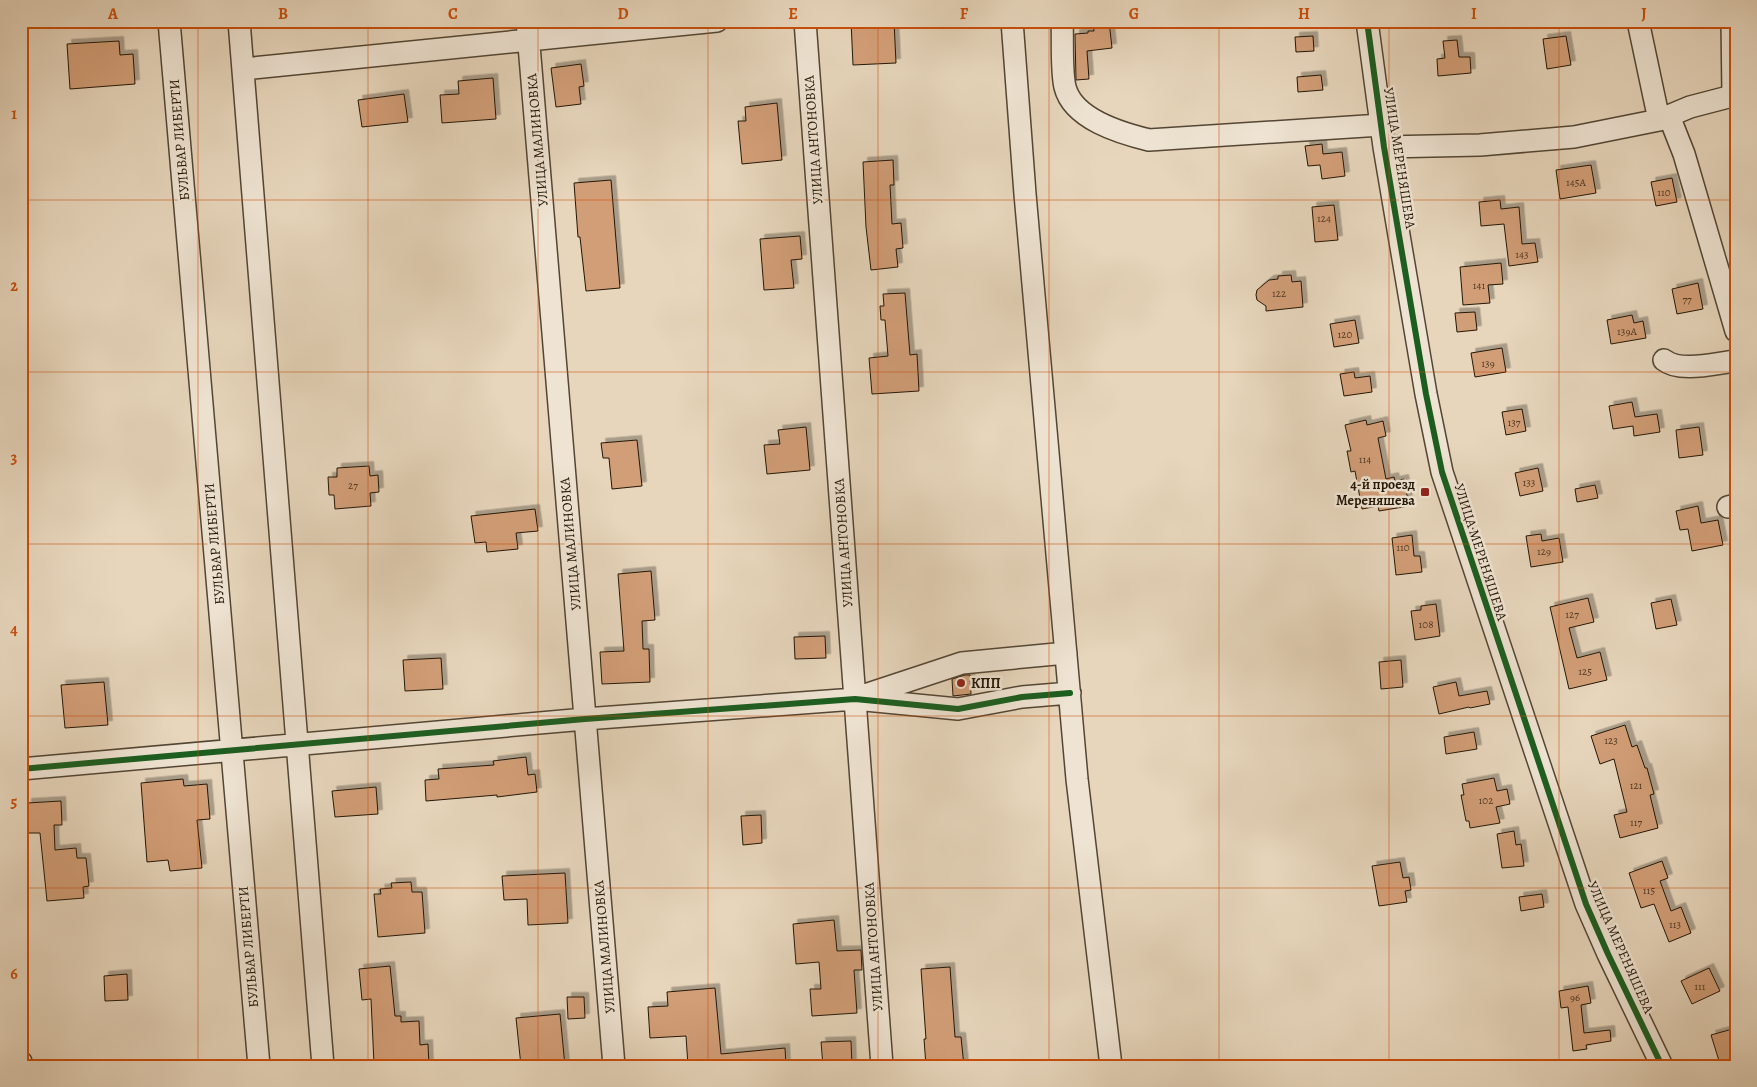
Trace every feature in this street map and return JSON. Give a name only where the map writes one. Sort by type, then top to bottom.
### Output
[{"type":"street","name":"БУЛЬВАР ЛИБЕРТИ","points":[[169,21],[259,1066]]},
{"type":"street","points":[[239,21],[324,1066]]},
{"type":"street","points":[[243,69],[528,31],[717,21]]},
{"type":"street","name":"УЛИЦА АНТОНОВКА","points":[[805,21],[882,1066]]},
{"type":"street","points":[[1012,21],[1025,194],[1079,791],[1111,1066]]},
{"type":"street","points":[[1062,21],[1064,85],[1068,96],[1077,108],[1090,118],[1129,135],[1148,140],[1381,125]]},
{"type":"street","name":"УЛИЦА МЕРЕНЯШЕВА","points":[[1368,21],[1384,147],[1426,394],[1442,472],[1586,904],[1662,1066]]},
{"type":"street","points":[[1638,21],[1664,118],[1684,154],[1736,331]]},
{"type":"street","points":[[1384,147],[1480,145],[1574,137],[1664,118],[1690,107],[1734,95],[1732,21]]},
{"type":"street","name":"УЛИЦА МАЛИНОВКА","points":[[528,31],[614,1066]]},
{"type":"street","points":[[1664,360],[1679,367],[1736,361]]},
{"type":"street","points":[[855,699],[962,663],[1066,653]]},
{"type":"street","points":[[21,769],[585,719],[855,699],[958,710],[1022,697],[1070,693]]},
{"type":"street","points":[[21,1062],[22,1066]]},
{"type":"building","points":[[851,21],[894,21],[896,63],[853,65]]},
{"type":"building","points":[[1093,21],[1109,21],[1112,48],[1087,51],[1089,79],[1076,80],[1075,34],[1094,31]]},
{"type":"building","points":[[1313,36],[1314,51],[1296,52],[1295,37]]},
{"type":"building","points":[[1566,36],[1571,65],[1547,69],[1543,39]]},
{"type":"building","points":[[1457,40],[1459,57],[1470,57],[1471,73],[1438,76],[1437,59],[1445,58],[1443,41]]},
{"type":"building","points":[[119,41],[120,55],[133,54],[135,84],[70,89],[67,44]]},
{"type":"building","points":[[581,64],[584,86],[579,87],[581,104],[556,107],[551,68]]},
{"type":"building","points":[[1321,75],[1323,90],[1298,92],[1297,77]]},
{"type":"building","points":[[493,78],[496,119],[442,123],[440,95],[459,94],[458,81]]},
{"type":"building","points":[[404,94],[408,122],[362,127],[358,100]]},
{"type":"building","points":[[777,103],[782,160],[742,164],[738,121],[746,121],[745,107]]},
{"type":"building","points":[[1322,144],[1323,154],[1342,152],[1345,176],[1322,179],[1320,165],[1308,166],[1305,146]]},
{"type":"building","points":[[893,160],[894,185],[890,185],[892,224],[901,223],[903,248],[896,249],[898,267],[871,270],[866,227],[863,162]]},
{"type":"building","points":[[1591,165],[1596,193],[1560,199],[1556,170]]},
{"type":"building","points":[[1672,178],[1677,202],[1656,206],[1651,182]]},
{"type":"building","points":[[611,180],[620,288],[586,291],[580,237],[578,237],[574,183]]},
{"type":"building","points":[[1500,200],[1501,209],[1519,207],[1522,244],[1535,243],[1538,262],[1509,266],[1504,224],[1481,226],[1479,202]]},
{"type":"building","points":[[1334,205],[1338,240],[1315,242],[1312,207]]},
{"type":"building","points":[[800,236],[802,259],[791,260],[794,288],[764,290],[760,239]]},
{"type":"building","points":[[1501,263],[1503,284],[1488,285],[1490,303],[1463,305],[1460,267]]},
{"type":"building","points":[[1291,275],[1292,282],[1301,281],[1303,307],[1266,311],[1266,306],[1257,300],[1257,290],[1269,280],[1278,279],[1278,276]]},
{"type":"building","points":[[1698,283],[1703,309],[1677,314],[1672,289]]},
{"type":"building","points":[[905,293],[910,355],[917,354],[919,391],[872,394],[869,358],[888,356],[885,320],[881,320],[880,306],[884,306],[883,294]]},
{"type":"building","points":[[1475,312],[1477,330],[1457,332],[1455,313]]},
{"type":"building","points":[[1632,315],[1634,323],[1643,321],[1646,338],[1611,344],[1607,320]]},
{"type":"building","points":[[1355,320],[1359,343],[1334,347],[1330,324]]},
{"type":"building","points":[[1502,348],[1506,372],[1475,377],[1471,353]]},
{"type":"building","points":[[1354,372],[1355,378],[1370,376],[1372,392],[1344,396],[1340,374]]},
{"type":"building","points":[[1632,402],[1635,417],[1657,414],[1660,432],[1634,436],[1633,426],[1613,429],[1609,406]]},
{"type":"building","points":[[1522,409],[1526,431],[1506,435],[1502,412]]},
{"type":"building","points":[[1366,420],[1367,425],[1383,421],[1386,436],[1378,438],[1386,479],[1394,477],[1395,481],[1404,479],[1409,506],[1379,511],[1378,506],[1362,509],[1355,471],[1351,472],[1347,451],[1351,451],[1345,425]]},
{"type":"building","points":[[806,427],[810,470],[767,474],[764,445],[780,444],[778,430]]},
{"type":"building","points":[[1699,427],[1703,455],[1679,458],[1676,430]]},
{"type":"building","points":[[637,440],[642,486],[612,489],[609,458],[603,458],[601,443]]},
{"type":"building","points":[[369,466],[370,476],[378,475],[379,492],[370,493],[371,506],[335,509],[334,495],[329,495],[328,477],[337,477],[337,468]]},
{"type":"building","points":[[1538,468],[1543,491],[1520,496],[1515,473]]},
{"type":"building","points":[[1595,485],[1598,498],[1577,502],[1575,489]]},
{"type":"building","points":[[1698,506],[1701,523],[1718,520],[1723,545],[1692,551],[1688,529],[1680,530],[1676,511]]},
{"type":"building","points":[[535,509],[538,531],[516,533],[518,549],[487,552],[486,542],[475,543],[471,516]]},
{"type":"building","points":[[1541,534],[1542,541],[1559,538],[1563,562],[1531,567],[1526,536]]},
{"type":"building","points":[[1412,535],[1414,556],[1420,556],[1422,572],[1396,575],[1392,538]]},
{"type":"building","points":[[651,571],[655,620],[642,621],[643,649],[649,649],[650,682],[602,684],[600,652],[624,651],[618,574]]},
{"type":"building","points":[[1588,598],[1594,622],[1569,628],[1577,658],[1600,652],[1607,680],[1569,689],[1550,607]]},
{"type":"building","points":[[1671,599],[1677,625],[1656,629],[1651,603]]},
{"type":"building","points":[[1436,604],[1440,636],[1415,640],[1411,611],[1421,610],[1421,606]]},
{"type":"building","points":[[825,636],[826,658],[795,659],[794,637]]},
{"type":"building","points":[[441,658],[443,689],[405,691],[403,660]]},
{"type":"building","points":[[1401,660],[1403,687],[1381,689],[1379,662]]},
{"type":"building","name":"КПП","points":[[970,675],[971,694],[953,696],[952,679]]},
{"type":"building","points":[[104,682],[108,725],[65,728],[61,685]]},
{"type":"building","points":[[1456,682],[1459,696],[1487,691],[1490,704],[1439,714],[1433,687]]},
{"type":"building","points":[[1625,725],[1632,747],[1637,745],[1645,768],[1647,768],[1654,794],[1650,795],[1658,828],[1620,838],[1614,815],[1627,812],[1614,759],[1600,764],[1591,736]]},
{"type":"building","points":[[1474,732],[1477,749],[1446,754],[1444,737]]},
{"type":"building","points":[[526,757],[528,775],[535,774],[537,792],[497,797],[497,795],[426,801],[425,780],[439,779],[438,769],[494,765],[493,761]]},
{"type":"building","points":[[1494,778],[1497,791],[1507,789],[1510,804],[1496,807],[1500,823],[1470,828],[1469,821],[1466,821],[1461,795],[1464,795],[1462,784]]},
{"type":"building","points":[[183,779],[184,786],[207,784],[210,819],[197,820],[202,868],[170,871],[168,860],[147,862],[141,783]]},
{"type":"building","points":[[376,787],[378,814],[335,817],[332,791]]},
{"type":"building","points":[[61,801],[62,825],[54,825],[55,850],[76,848],[77,858],[86,858],[89,886],[83,887],[84,898],[47,901],[40,833],[28,833],[27,803]]},
{"type":"building","points":[[761,815],[762,843],[743,845],[741,816]]},
{"type":"building","points":[[1514,831],[1516,845],[1521,844],[1524,866],[1502,868],[1497,834]]},
{"type":"building","points":[[1662,861],[1668,878],[1660,881],[1671,911],[1681,907],[1691,933],[1669,942],[1654,904],[1641,908],[1629,873]]},
{"type":"building","points":[[1400,862],[1403,878],[1409,877],[1411,890],[1405,891],[1407,902],[1379,906],[1372,866]]},
{"type":"building","points":[[565,873],[568,923],[528,925],[527,899],[504,900],[502,876]]},
{"type":"building","points":[[411,882],[412,892],[422,892],[425,933],[378,937],[374,894],[381,894],[380,889],[392,888],[391,883]]},
{"type":"building","points":[[1542,894],[1544,907],[1521,911],[1519,897]]},
{"type":"building","points":[[834,920],[837,951],[861,950],[862,970],[854,970],[857,1013],[812,1016],[810,989],[821,989],[819,962],[796,964],[793,924]]},
{"type":"building","points":[[390,966],[395,1016],[401,1016],[401,1022],[419,1021],[420,1045],[428,1044],[429,1066],[382,1066],[382,1064],[374,1064],[371,999],[362,1000],[359,969]]},
{"type":"building","points":[[950,967],[955,1037],[961,1037],[964,1066],[926,1066],[921,969]]},
{"type":"building","points":[[1709,968],[1720,991],[1692,1004],[1681,981]]},
{"type":"building","points":[[127,974],[128,1000],[105,1001],[104,976]]},
{"type":"building","points":[[1588,986],[1591,1003],[1581,1005],[1584,1033],[1610,1030],[1611,1041],[1586,1045],[1587,1049],[1573,1051],[1568,1007],[1561,1008],[1559,991]]},
{"type":"building","points":[[715,988],[721,1054],[785,1048],[786,1066],[688,1066],[686,1036],[650,1038],[648,1007],[668,1006],[667,992]]},
{"type":"building","points":[[567,997],[584,997],[585,1018],[568,1019]]},
{"type":"building","points":[[560,1014],[565,1066],[521,1066],[516,1018]]},
{"type":"building","points":[[1736,1028],[1736,1060],[1720,1064],[1711,1035]]},
{"type":"building","points":[[851,1041],[852,1066],[823,1066],[821,1042]]},
{"type":"cycle path","points":[[1367,21],[1384,147],[1426,394],[1442,472],[1586,904],[1662,1066]]},
{"type":"cycle path","points":[[21,769],[585,719],[855,699],[958,709],[1022,697],[1070,693]]},
{"type":"place","name":"4-й проезд Мереняшева","points":[[1425,492]]},
{"type":"place","name":"КПП","points":[[961,683]]}]
